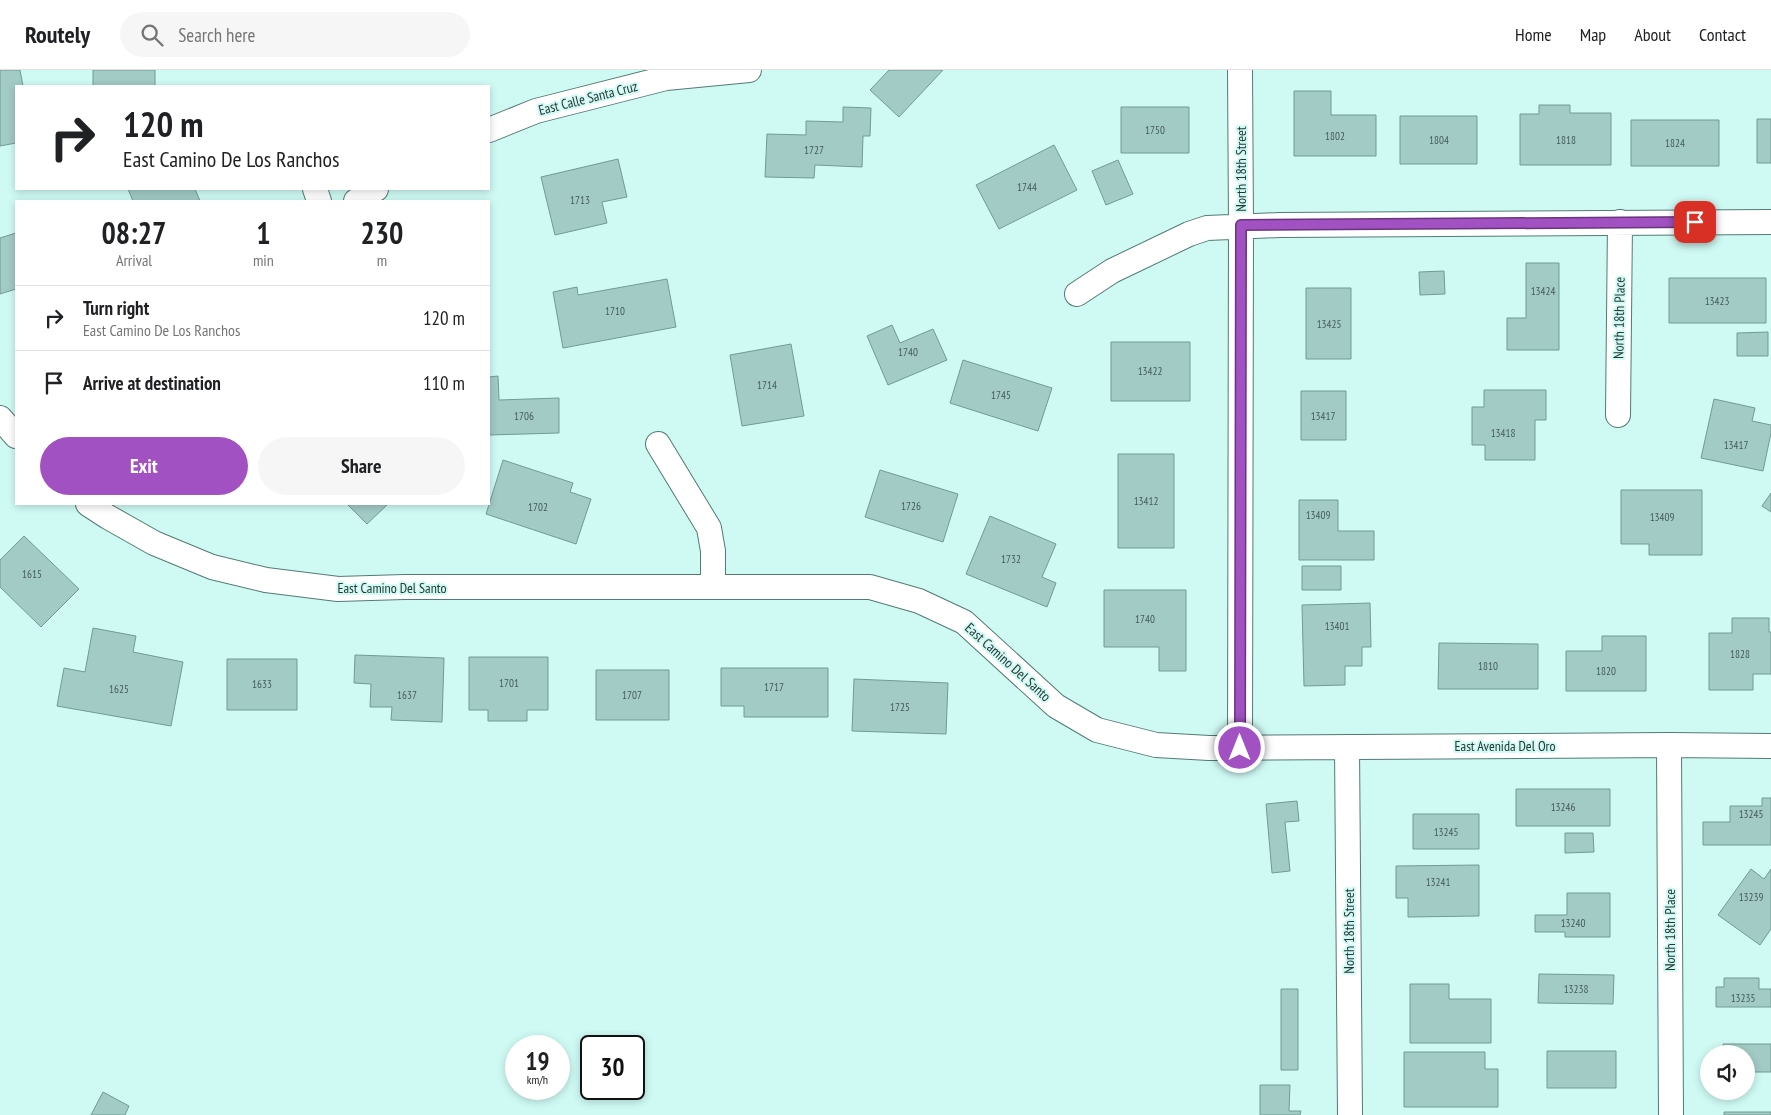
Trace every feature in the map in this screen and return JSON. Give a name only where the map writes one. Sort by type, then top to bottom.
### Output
[{"type":"street","name":"East Calle Santa Cruz","points":[[490,130],[536,111],[666,78],[749,70]]},
{"type":"street","name":"North 18th Street","points":[[1240,70],[1240,748]]},
{"type":"street","points":[[358,200],[374,190]]},
{"type":"street","name":"North 18th Place","points":[[1618,415],[1620,222]]},
{"type":"street","points":[[1077,294],[1112,271],[1189,234],[1207,228],[1241,225],[1771,222]]},
{"type":"street","points":[[0,418],[15,435]]},
{"type":"street","points":[[658,444],[709,528],[713,552],[713,587]]},
{"type":"street","name":"East Camino Del Santo","points":[[89,505],[108,518],[162,546],[212,567],[266,580],[338,589],[404,587],[870,587],[919,601],[964,622],[1056,706],[1097,730],[1156,745],[1240,748]]},
{"type":"street","name":"North 18th Place","points":[[1669,745],[1671,1115]]},
{"type":"street","name":"East Avenida Del Oro","points":[[1240,748],[1771,746]]},
{"type":"street","name":"North 18th Street","points":[[1347,747],[1350,1115]]},
{"type":"building","points":[[0,70],[20,70],[23,85],[15,85],[15,143],[0,146]]},
{"type":"building","points":[[93,70],[155,70],[155,85],[93,85]]},
{"type":"building","points":[[889,70],[943,70],[899,117],[870,90]]},
{"type":"building","points":[[1294,91],[1331,91],[1331,115],[1376,115],[1376,156],[1294,156]]},
{"type":"building","points":[[1539,105],[1570,105],[1570,113],[1611,113],[1611,165],[1520,165],[1520,114],[1539,114]]},
{"type":"building","points":[[843,107],[871,108],[870,136],[863,136],[862,167],[815,165],[814,178],[765,177],[767,134],[806,135],[806,121],[843,122]]},
{"type":"building","points":[[1121,107],[1189,107],[1189,153],[1121,153]]},
{"type":"building","points":[[1400,116],[1477,116],[1477,164],[1400,164]]},
{"type":"building","points":[[1757,119],[1771,119],[1771,163],[1757,163]]},
{"type":"building","points":[[1631,120],[1719,120],[1719,166],[1631,166]]},
{"type":"building","points":[[1054,145],[1077,190],[999,229],[976,185]]},
{"type":"building","points":[[618,159],[627,197],[602,202],[607,223],[555,235],[541,177]]},
{"type":"building","points":[[1118,160],[1133,194],[1106,205],[1092,171]]},
{"type":"building","points":[[128,190],[195,190],[200,200],[133,200]]},
{"type":"building","points":[[15,233],[15,289],[0,294],[0,238]]},
{"type":"building","points":[[1526,263],[1559,263],[1559,350],[1507,350],[1507,318],[1526,318]]},
{"type":"building","points":[[1444,271],[1445,294],[1420,295],[1419,272]]},
{"type":"building","points":[[1669,278],[1766,278],[1766,323],[1669,323]]},
{"type":"building","points":[[667,279],[676,327],[563,348],[553,292],[577,287],[578,295]]},
{"type":"building","points":[[1306,288],[1351,288],[1351,359],[1306,359]]},
{"type":"building","points":[[892,325],[900,343],[933,329],[947,360],[888,385],[867,336]]},
{"type":"building","points":[[1768,332],[1768,356],[1737,356],[1737,333]]},
{"type":"building","points":[[1111,342],[1190,342],[1190,401],[1111,401]]},
{"type":"building","points":[[791,344],[804,416],[742,426],[730,355]]},
{"type":"building","points":[[963,360],[1052,388],[1038,431],[950,403]]},
{"type":"building","points":[[498,376],[499,400],[559,398],[559,433],[490,435],[490,377]]},
{"type":"building","points":[[1484,390],[1546,390],[1546,420],[1535,420],[1535,460],[1485,460],[1485,445],[1472,445],[1472,407],[1484,407]]},
{"type":"building","points":[[1301,391],[1346,391],[1346,440],[1301,440]]},
{"type":"building","points":[[1714,399],[1755,408],[1752,421],[1771,425],[1763,471],[1701,458]]},
{"type":"building","points":[[1118,454],[1174,454],[1174,548],[1118,548]]},
{"type":"building","points":[[503,460],[573,483],[570,492],[591,499],[576,544],[486,514]]},
{"type":"building","points":[[880,470],[958,494],[943,542],[865,517]]},
{"type":"building","points":[[1621,490],[1702,490],[1702,555],[1649,555],[1649,544],[1621,544]]},
{"type":"building","points":[[1771,493],[1771,512],[1762,506]]},
{"type":"building","points":[[1299,500],[1338,500],[1338,531],[1374,531],[1374,560],[1299,560]]},
{"type":"building","points":[[348,505],[387,505],[367,524]]},
{"type":"building","points":[[990,516],[1056,544],[1042,577],[1056,583],[1047,607],[966,574]]},
{"type":"building","points":[[24,536],[79,589],[41,627],[0,587],[0,560]]},
{"type":"building","points":[[1302,566],[1341,566],[1341,590],[1302,590]]},
{"type":"building","points":[[1104,590],[1186,590],[1186,671],[1159,671],[1159,647],[1104,647]]},
{"type":"building","points":[[1370,603],[1371,647],[1362,647],[1362,666],[1345,666],[1345,685],[1304,686],[1302,605]]},
{"type":"building","points":[[1732,618],[1769,618],[1771,674],[1753,674],[1753,690],[1709,690],[1709,633],[1732,633]]},
{"type":"building","points":[[93,628],[136,636],[133,652],[183,662],[171,726],[57,706],[64,668],[85,672]]},
{"type":"building","points":[[1602,636],[1646,636],[1646,691],[1566,691],[1566,651],[1602,651]]},
{"type":"building","points":[[1439,643],[1538,644],[1538,689],[1438,689]]},
{"type":"building","points":[[355,655],[444,658],[442,722],[391,720],[392,707],[370,707],[371,684],[354,683]]},
{"type":"building","points":[[469,657],[548,657],[548,710],[527,710],[527,721],[488,721],[488,710],[469,710]]},
{"type":"building","points":[[227,659],[297,659],[297,710],[227,710]]},
{"type":"building","points":[[721,668],[828,668],[828,717],[744,717],[744,706],[721,706]]},
{"type":"building","points":[[596,670],[669,670],[669,720],[596,720]]},
{"type":"building","points":[[854,679],[948,683],[946,734],[852,731]]},
{"type":"building","points":[[1516,789],[1610,789],[1610,826],[1516,826]]},
{"type":"building","points":[[1762,798],[1771,798],[1771,845],[1703,845],[1703,822],[1730,822],[1730,806],[1762,806]]},
{"type":"building","points":[[1297,801],[1299,821],[1285,822],[1290,871],[1272,873],[1266,804]]},
{"type":"building","points":[[1413,814],[1479,814],[1479,849],[1413,849]]},
{"type":"building","points":[[1565,833],[1593,833],[1594,852],[1565,853]]},
{"type":"building","points":[[1479,865],[1479,916],[1408,917],[1408,898],[1396,898],[1396,866]]},
{"type":"building","points":[[1751,869],[1764,879],[1771,869],[1771,929],[1760,945],[1718,915]]},
{"type":"building","points":[[1567,893],[1610,893],[1610,937],[1565,937],[1565,932],[1535,932],[1535,915],[1567,915]]},
{"type":"building","points":[[1539,974],[1614,975],[1613,1004],[1538,1003]]},
{"type":"building","points":[[1724,978],[1759,978],[1759,989],[1771,989],[1771,1007],[1716,1007],[1716,987],[1724,987]]},
{"type":"building","points":[[1410,984],[1449,984],[1449,999],[1491,999],[1491,1043],[1410,1043]]},
{"type":"building","points":[[1281,989],[1298,989],[1298,1070],[1281,1070]]},
{"type":"building","points":[[1771,1044],[1771,1072],[1755,1072],[1755,1045],[1723,1045]]},
{"type":"building","points":[[1547,1051],[1616,1051],[1616,1088],[1547,1088]]},
{"type":"building","points":[[1404,1052],[1485,1052],[1485,1069],[1498,1069],[1498,1107],[1404,1107]]},
{"type":"building","points":[[1260,1085],[1290,1085],[1289,1111],[1301,1111],[1300,1115],[1260,1115]]},
{"type":"building","points":[[103,1092],[129,1106],[125,1115],[91,1115]]},
{"type":"building","points":[[1724,1112],[1771,1112],[1771,1115],[1724,1115]]},
{"type":"route","points":[[1240,748],[1241,225],[1695,222]]}]
